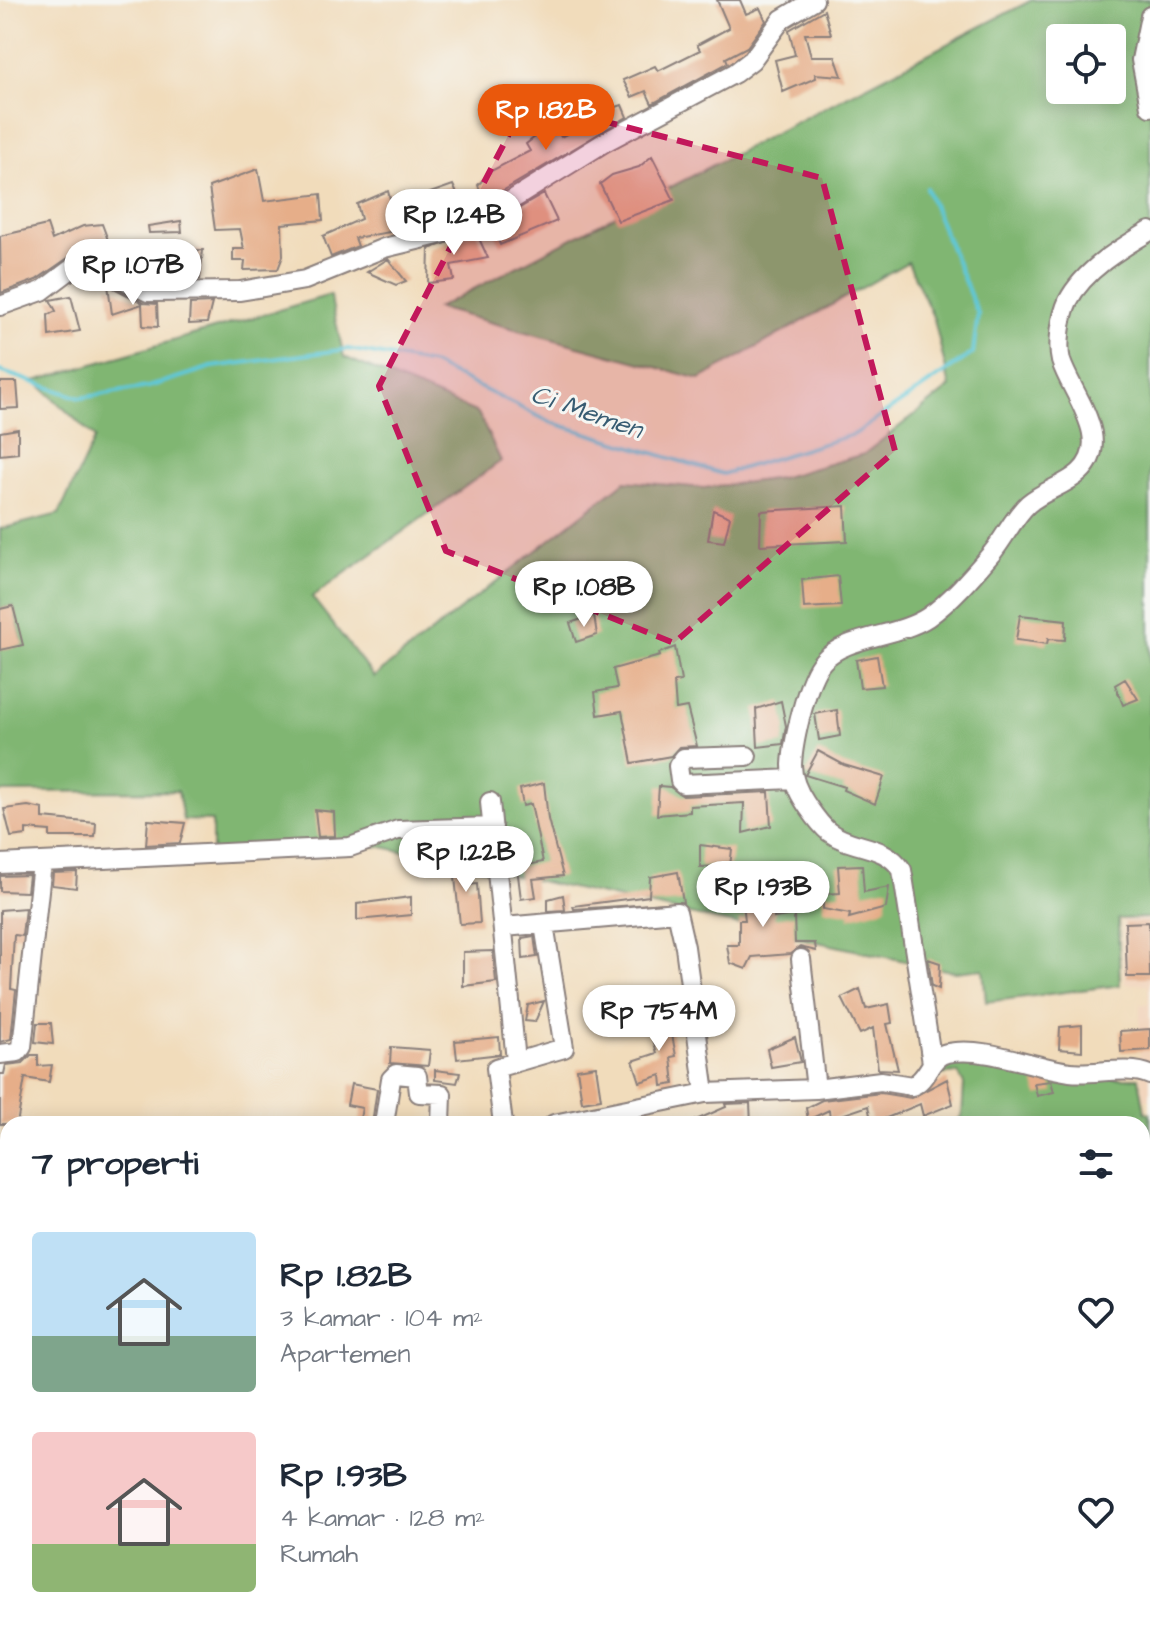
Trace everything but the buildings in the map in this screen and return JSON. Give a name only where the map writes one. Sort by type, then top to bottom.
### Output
[{"type":"street","points":[[0,306],[42,291],[74,267],[85,264],[97,264],[148,292],[240,291],[305,280],[384,248],[442,234],[497,209],[594,149],[735,73],[752,60],[782,19],[814,0]]},
{"type":"street","points":[[1150,16],[1141,60],[1150,107]]},
{"type":"street","points":[[932,1063],[902,870],[890,856],[878,849],[831,833],[803,799],[793,779],[792,760],[807,696],[813,677],[826,657],[836,650],[887,636],[928,617],[992,553],[1026,506],[1083,469],[1090,457],[1092,438],[1087,417],[1060,356],[1068,301],[1087,276],[1150,231]]},
{"type":"street","points":[[747,756],[684,758],[678,766],[680,781],[683,784],[793,779]]},
{"type":"street","points":[[490,802],[516,1061]]},
{"type":"street","points":[[0,864],[350,847],[398,830],[493,827]]},
{"type":"street","points":[[0,1054],[18,1052],[22,1047],[42,863]]},
{"type":"street","points":[[504,927],[677,913],[705,1093]]},
{"type":"street","points":[[502,1116],[495,1071],[516,1061],[564,1048],[544,925]]},
{"type":"street","points":[[801,959],[816,1089]]},
{"type":"street","points":[[609,1116],[705,1093],[816,1089],[881,1081],[912,1086],[922,1079],[941,1055],[957,1053],[1068,1072],[1150,1075]]},
{"type":"street","points":[[385,1116],[391,1079],[396,1074],[416,1075],[419,1093],[442,1094],[441,1116]]},
{"type":"highlighted area","points":[[526,101],[822,178],[895,451],[674,643],[446,551],[379,386]]},
{"type":"shaded area","points":[[1123,919],[1150,919],[1150,1099],[1144,1099],[1139,1064],[1140,1004],[1148,1004],[1148,984],[1125,984]]},
{"type":"green space","points":[[1032,0],[1150,0],[1150,918],[1118,919],[1120,985],[986,1002],[983,969],[955,972],[378,846],[212,853],[212,821],[183,820],[178,791],[0,792],[0,650],[23,644],[13,606],[0,609],[0,529],[59,514],[95,438],[35,381],[330,295],[344,357],[478,413],[501,461],[312,597],[374,677],[625,481],[704,488],[780,478],[864,454],[950,387],[934,319],[908,262],[700,379],[437,308]]},
{"type":"green space","points":[[947,1061],[1054,1078],[1139,1078],[1145,1112],[1150,1116],[962,1116],[964,1084],[958,1073],[935,1075]]},
{"type":"waterway","name":"Ci Memen","points":[[0,371],[80,398],[148,387],[212,367],[348,349],[432,364],[550,422],[723,474],[855,434],[973,353],[978,314],[926,188]]}]
